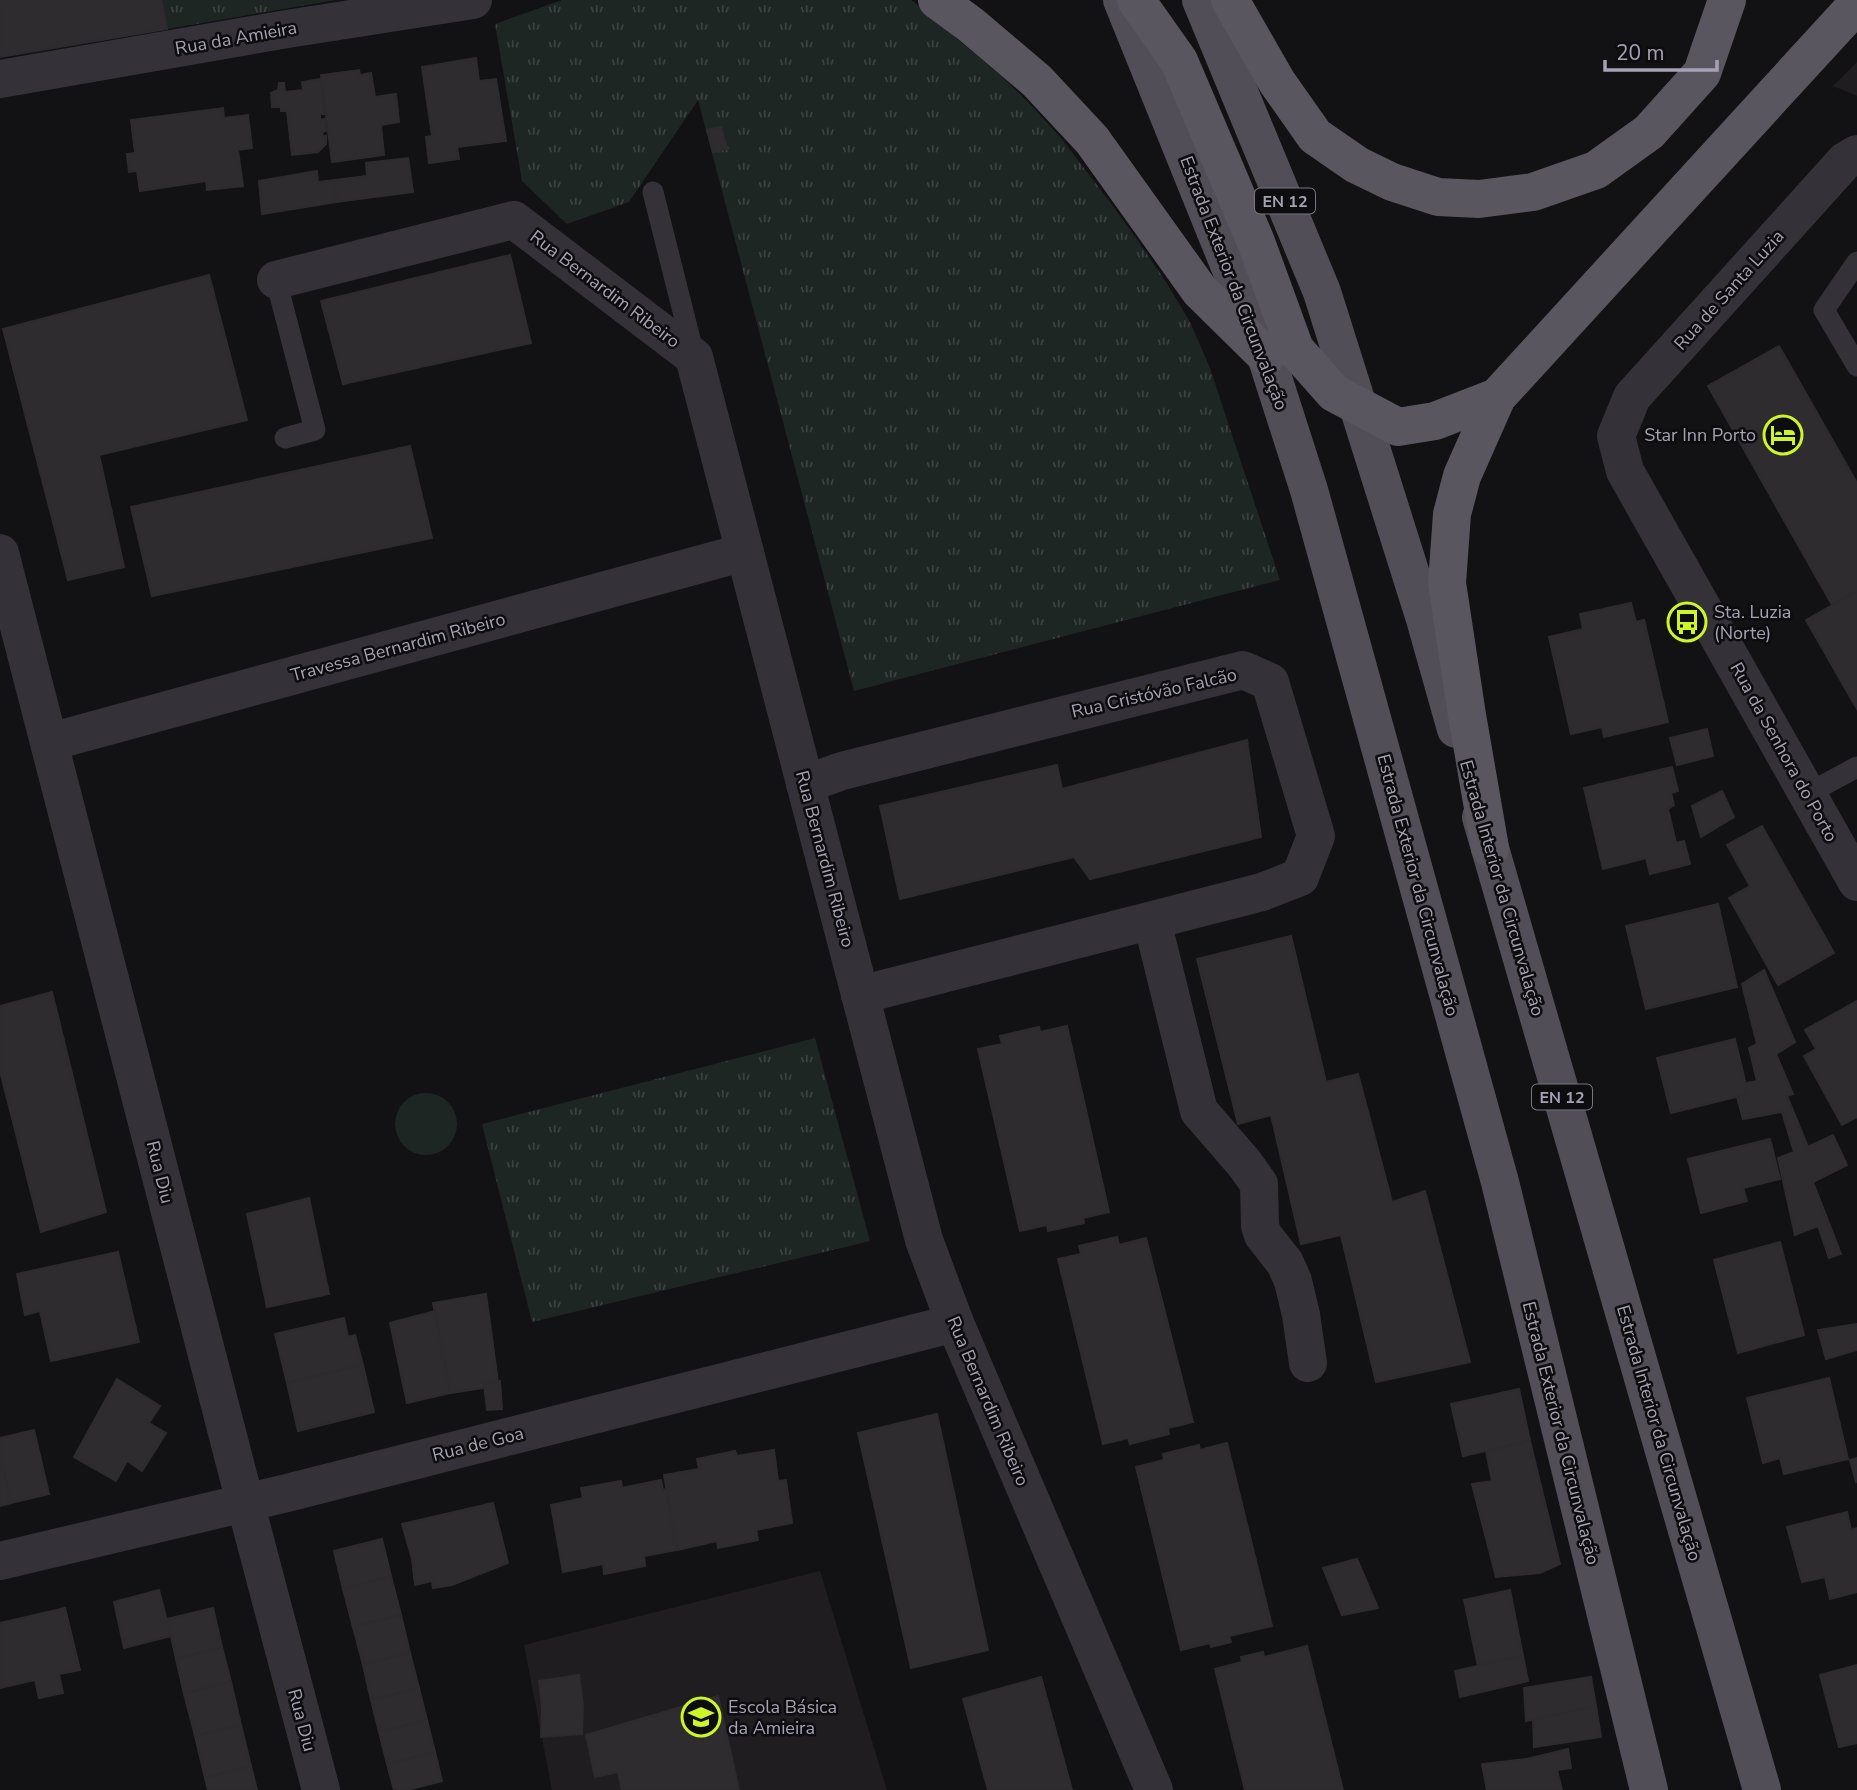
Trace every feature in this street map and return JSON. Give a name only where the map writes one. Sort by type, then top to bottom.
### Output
[{"type":"highway","points":[[937,0],[1037,81],[1092,140],[1200,291],[1266,356]]},
{"type":"highway","points":[[1136,0],[1179,61],[1256,242],[1296,349],[1334,393],[1398,427],[1435,421],[1497,397]]},
{"type":"highway","points":[[1230,0],[1292,106],[1315,136],[1357,165],[1392,182],[1438,197],[1479,199],[1533,192],[1596,170],[1649,132],[1702,73],[1727,0]]},
{"type":"highway","points":[[1490,848],[1447,583],[1452,514],[1462,476],[1497,397],[1857,4]]},
{"type":"main road","name":"Estrada Exterior da Circunvalação","points":[[1122,0],[1266,356],[1309,490],[1500,1182],[1649,1790]]},
{"type":"main road","name":"Estrada Interior da Circunvalação","points":[[1201,0],[1322,292],[1359,406],[1425,619],[1762,1790]]},
{"type":"street","name":"Rua da Amieira","points":[[0,79],[473,0]]},
{"type":"street","name":"Rua de Santa Luzia","points":[[1616,436],[1632,397],[1845,161],[1857,154]]},
{"type":"street","name":"Rua Bernardim Ribeiro","points":[[276,280],[514,220],[694,357],[923,1240],[955,1323],[1154,1790]]},
{"type":"street","name":"Rua da Senhora do Porto","points":[[1616,436],[1625,471],[1807,794],[1854,872]]},
{"type":"street","name":"Travessa Bernardim Ribeiro","points":[[50,742],[745,552]]},
{"type":"street","name":"Rua Diu","points":[[0,553],[321,1790]]},
{"type":"street","name":"Rua Cristóvão Falcão","points":[[805,784],[842,771],[1242,670],[1270,682],[1316,836],[1300,877],[1262,892],[860,995]]},
{"type":"street","points":[[1152,920],[1199,1111],[1259,1184],[1260,1226],[1263,1235],[1285,1263],[1293,1281],[1308,1363]]},
{"type":"street","name":"Rua de Goa","points":[[0,1561],[287,1493],[955,1323]]},
{"type":"lane","points":[[653,192],[694,357]]},
{"type":"lane","points":[[1857,262],[1824,310],[1857,366]]},
{"type":"lane","points":[[276,280],[315,430],[285,438]]},
{"type":"lane","points":[[1807,794],[1857,767]]},
{"type":"shaded area","points":[[1857,62],[1857,96],[1833,86]]},
{"type":"shaded area","name":"Escola Básica da Amieira","points":[[820,1571],[887,1790],[552,1790],[524,1645]]},
{"type":"green space","points":[[161,0],[336,0],[167,29]]},
{"type":"green space","points":[[562,0],[914,2],[1000,75],[1061,138],[1166,282],[1190,322],[1210,368],[1280,580],[854,691],[698,100],[629,202],[567,224],[522,181],[495,24]]},
{"type":"green space","points":[[815,1038],[870,1241],[532,1322],[482,1124]]},
{"type":"green space","points":[[420,1093],[432,1093],[448,1102],[455,1112],[455,1136],[448,1146],[432,1155],[420,1155],[409,1150],[400,1141],[395,1130],[395,1118],[400,1107],[409,1098]]},
{"type":"building","points":[[0,0],[161,0],[167,29],[0,57]]},
{"type":"building","points":[[476,58],[479,81],[496,79],[506,141],[457,147],[459,159],[429,163],[426,137],[432,136],[422,67]]},
{"type":"building","points":[[359,70],[360,75],[371,73],[375,97],[396,94],[399,122],[381,125],[384,155],[332,162],[321,75]]},
{"type":"building","points":[[321,79],[324,114],[320,114],[320,120],[325,119],[326,131],[322,132],[323,137],[326,136],[326,144],[318,152],[292,155],[287,111],[281,111],[281,107],[272,107],[271,93],[278,90],[279,83],[284,83],[285,92],[303,90],[302,82]]},
{"type":"building","points":[[223,108],[224,118],[248,115],[252,148],[238,150],[243,186],[207,190],[206,181],[140,191],[137,171],[129,172],[127,154],[135,153],[131,120]]},
{"type":"building","points":[[721,127],[727,149],[713,152],[707,130]]},
{"type":"building","points":[[408,158],[413,192],[337,202],[334,180],[367,176],[366,163]]},
{"type":"building","points":[[317,171],[318,182],[334,180],[337,202],[262,214],[259,181]]},
{"type":"building","points":[[510,255],[531,343],[343,384],[321,301]]},
{"type":"building","points":[[209,275],[247,420],[99,455],[124,567],[68,580],[3,329]]},
{"type":"building","name":"Star Inn Porto","points":[[1779,346],[1857,483],[1857,591],[1832,605],[1708,386]]},
{"type":"building","points":[[410,446],[432,538],[152,596],[131,507]]},
{"type":"building","points":[[1857,591],[1857,709],[1806,620]]},
{"type":"building","points":[[1631,603],[1636,622],[1644,620],[1668,722],[1604,737],[1602,727],[1571,734],[1549,637],[1583,629],[1580,614]]},
{"type":"building","points":[[1707,729],[1713,756],[1677,765],[1670,738]]},
{"type":"building","points":[[1247,740],[1261,837],[1090,879],[1074,857],[900,899],[880,806],[1057,765],[1062,789]]},
{"type":"building","points":[[1672,767],[1678,791],[1671,793],[1674,805],[1668,809],[1676,843],[1684,841],[1690,864],[1650,874],[1646,858],[1603,869],[1584,788]]},
{"type":"building","points":[[1722,791],[1734,817],[1701,837],[1692,806]]},
{"type":"building","points":[[1762,826],[1834,953],[1778,985],[1729,898],[1750,886],[1727,845]]},
{"type":"building","points":[[1718,904],[1737,987],[1646,1009],[1626,926]]},
{"type":"building","points":[[1291,936],[1326,1082],[1358,1074],[1392,1202],[1425,1191],[1470,1362],[1376,1382],[1341,1235],[1301,1244],[1271,1115],[1238,1124],[1197,959]]},
{"type":"building","points":[[1764,970],[1795,1042],[1776,1054],[1793,1094],[1787,1096],[1808,1147],[1833,1135],[1847,1165],[1813,1182],[1841,1254],[1829,1258],[1818,1226],[1795,1235],[1778,1158],[1794,1152],[1782,1112],[1743,1119],[1737,1097],[1748,1094],[1746,1083],[1757,1081],[1749,1048],[1757,1044],[1742,984]]},
{"type":"building","points":[[52,992],[106,1212],[41,1232],[0,1071],[0,1006]]},
{"type":"building","points":[[1857,1001],[1857,1117],[1842,1125],[1804,1056],[1816,1049],[1805,1030]]},
{"type":"building","points":[[1067,1026],[1109,1212],[1083,1218],[1084,1223],[1048,1231],[1047,1225],[1020,1231],[978,1049],[1002,1044],[1000,1036],[1039,1027],[1040,1032]]},
{"type":"building","points":[[1735,1039],[1748,1094],[1671,1113],[1657,1058]]},
{"type":"building","points":[[1770,1139],[1780,1179],[1743,1188],[1747,1201],[1701,1213],[1688,1159]]},
{"type":"building","points":[[309,1198],[329,1294],[267,1307],[247,1214]]},
{"type":"building","points":[[1117,1237],[1119,1245],[1146,1238],[1193,1422],[1168,1428],[1169,1434],[1130,1444],[1128,1438],[1103,1444],[1058,1259],[1081,1254],[1079,1246]]},
{"type":"building","points":[[1780,1242],[1804,1335],[1738,1353],[1714,1260]]},
{"type":"building","points":[[118,1252],[139,1342],[51,1361],[40,1311],[25,1315],[17,1274]]},
{"type":"building","points":[[486,1294],[498,1382],[484,1384],[484,1388],[450,1393],[433,1303]]},
{"type":"building","points":[[435,1311],[450,1393],[407,1403],[390,1323]]},
{"type":"building","points":[[344,1318],[348,1337],[355,1335],[363,1365],[287,1383],[275,1334]]},
{"type":"building","points":[[1857,1324],[1857,1350],[1826,1359],[1818,1330]]},
{"type":"building","points":[[363,1365],[374,1412],[298,1431],[287,1383]]},
{"type":"building","points":[[1829,1378],[1848,1459],[1784,1474],[1780,1458],[1763,1463],[1747,1398]]},
{"type":"building","points":[[117,1379],[160,1406],[149,1423],[166,1433],[142,1471],[127,1461],[116,1481],[74,1457]]},
{"type":"building","points":[[500,1381],[502,1409],[487,1410],[484,1384]]},
{"type":"building","points":[[1519,1389],[1530,1441],[1463,1456],[1451,1404]]},
{"type":"building","points":[[937,1414],[988,1650],[911,1668],[858,1433]]},
{"type":"building","points":[[34,1430],[49,1494],[11,1503],[0,1456],[0,1438]]},
{"type":"building","points":[[1530,1441],[1560,1564],[1540,1573],[1496,1577],[1472,1484],[1492,1481],[1486,1451]]},
{"type":"building","points":[[1227,1443],[1272,1626],[1229,1636],[1231,1642],[1211,1647],[1210,1643],[1181,1650],[1136,1467],[1164,1460],[1163,1454],[1199,1445],[1200,1450]]},
{"type":"building","points":[[774,1450],[778,1481],[786,1480],[792,1523],[756,1530],[758,1540],[718,1548],[717,1541],[677,1550],[664,1475],[699,1469],[697,1459],[735,1451],[737,1456]]},
{"type":"building","points":[[0,1456],[11,1503],[0,1506]]},
{"type":"building","points":[[1857,1458],[1857,1481],[1856,1482],[1850,1460]]},
{"type":"building","points":[[661,1480],[663,1490],[666,1489],[677,1550],[644,1556],[645,1566],[604,1574],[603,1564],[563,1572],[551,1505],[583,1498],[581,1488],[621,1481],[622,1488]]},
{"type":"building","points":[[493,1503],[508,1563],[452,1585],[433,1588],[432,1581],[415,1585],[412,1559],[402,1524]]},
{"type":"building","points":[[1847,1512],[1851,1530],[1857,1528],[1857,1592],[1830,1599],[1825,1577],[1802,1582],[1787,1527]]},
{"type":"building","points":[[382,1539],[391,1576],[343,1589],[334,1551]]},
{"type":"building","points":[[1357,1559],[1378,1608],[1342,1615],[1323,1568]]},
{"type":"building","points":[[391,1576],[401,1615],[353,1627],[343,1589]]},
{"type":"building","points":[[159,1590],[171,1636],[124,1648],[114,1602]]},
{"type":"building","points":[[1510,1590],[1523,1656],[1478,1666],[1464,1600]]},
{"type":"building","points":[[65,1608],[80,1670],[59,1674],[63,1693],[39,1698],[35,1680],[0,1688],[0,1623]]},
{"type":"building","points":[[213,1608],[222,1647],[176,1659],[167,1619]]},
{"type":"building","points":[[401,1615],[410,1653],[363,1665],[353,1627]]},
{"type":"building","points":[[1307,1646],[1343,1790],[1245,1790],[1215,1669],[1242,1662],[1241,1657],[1263,1652],[1264,1657]]},
{"type":"building","points":[[222,1647],[231,1682],[184,1694],[176,1659]]},
{"type":"building","points":[[410,1653],[419,1688],[371,1700],[363,1665]]},
{"type":"building","points":[[1523,1656],[1528,1681],[1460,1697],[1455,1671]]},
{"type":"building","points":[[1857,1665],[1857,1743],[1839,1747],[1820,1675]]},
{"type":"building","points":[[579,1675],[583,1706],[582,1734],[541,1737],[539,1681]]},
{"type":"building","points":[[1041,1677],[1072,1790],[988,1790],[963,1699]]},
{"type":"building","points":[[1591,1677],[1596,1706],[1526,1721],[1524,1688]]},
{"type":"building","points":[[231,1682],[241,1725],[195,1736],[184,1694]]},
{"type":"building","points":[[419,1688],[427,1720],[379,1732],[371,1700]]},
{"type":"building","points":[[718,1696],[739,1790],[622,1790],[618,1772],[595,1777],[586,1735]]},
{"type":"building","points":[[1596,1706],[1601,1737],[1534,1747],[1533,1720]]},
{"type":"building","points":[[427,1720],[435,1752],[387,1764],[379,1732]]},
{"type":"building","points":[[241,1725],[251,1766],[205,1778],[195,1736]]},
{"type":"building","points":[[1568,1749],[1571,1768],[1557,1770],[1562,1790],[1487,1790],[1482,1764],[1527,1759]]},
{"type":"building","points":[[435,1752],[442,1781],[407,1790],[394,1790],[387,1764]]},
{"type":"building","points":[[251,1766],[257,1790],[208,1790],[205,1778]]},
{"type":"place","name":"Star Inn Porto","points":[[1783,435]]},
{"type":"place","name":"Sta. Luzia (Norte)","points":[[1687,622]]},
{"type":"place","name":"Escola Básica da Amieira","points":[[701,1717]]}]
